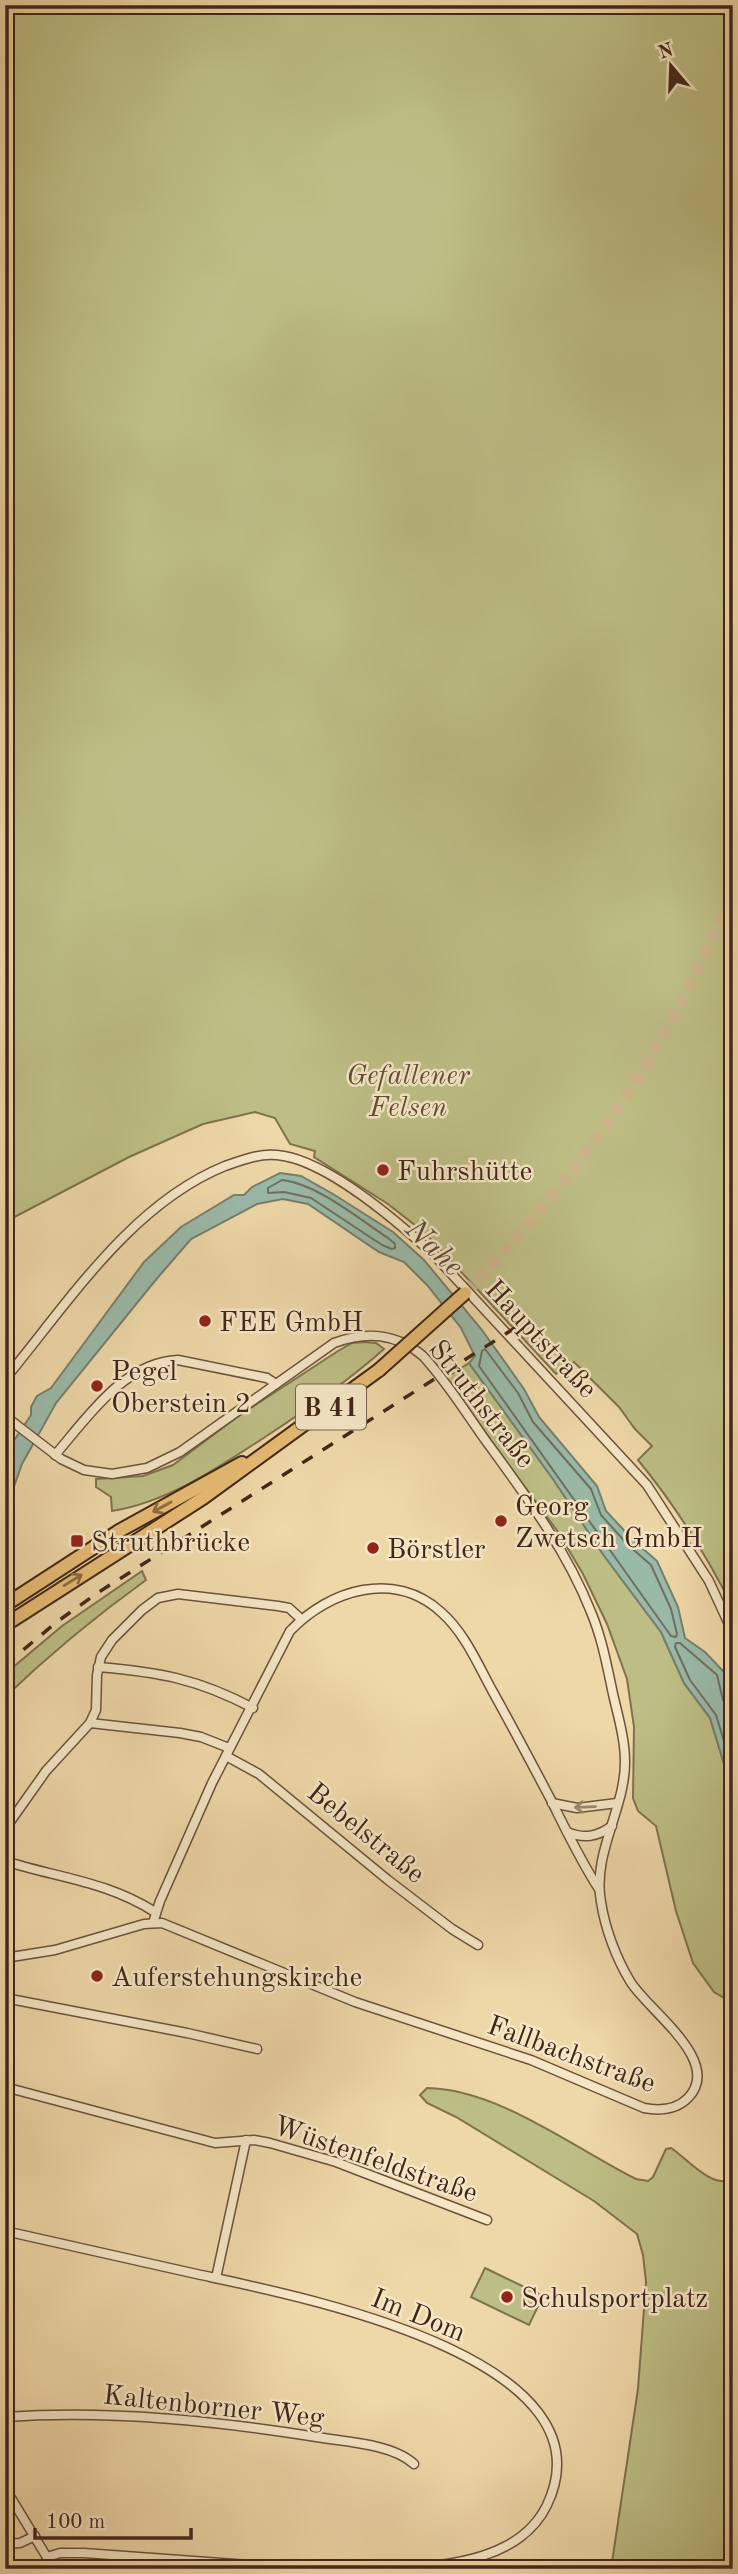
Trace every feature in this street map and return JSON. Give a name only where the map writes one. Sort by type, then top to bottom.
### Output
[{"type":"main road","name":"B 41","points":[[5,1625],[203,1498],[281,1443],[379,1370],[465,1293]]},
{"type":"main road","name":"B 41","points":[[5,1605],[143,1517],[281,1443]]},
{"type":"street","name":"Hauptstraße","points":[[5,1379],[100,1264],[149,1213],[191,1184],[234,1163],[265,1155],[292,1158],[330,1176],[381,1209],[408,1231],[433,1254],[632,1467],[691,1552],[722,1607],[733,1633]]},
{"type":"street","name":"Struthstraße","points":[[5,1416],[70,1464],[100,1474],[147,1468],[180,1452],[334,1343],[363,1335],[379,1335],[413,1347],[432,1365],[547,1525],[583,1592],[601,1639],[624,1743],[625,1762],[612,1826]]},
{"type":"street","points":[[52,1452],[122,1382],[165,1361],[178,1360],[267,1378],[276,1384]]},
{"type":"street","points":[[5,1958],[55,1950],[153,1923],[155,1912],[228,1752],[253,1708],[282,1644],[301,1619],[341,1597],[377,1587],[408,1592],[433,1605],[452,1624],[468,1647],[599,1889]]},
{"type":"street","points":[[5,1829],[46,1771],[90,1723],[96,1710],[98,1667],[105,1648],[127,1624],[151,1604],[168,1595],[191,1594],[289,1608],[301,1619]]},
{"type":"street","points":[[98,1667],[182,1678],[253,1708]]},
{"type":"street","name":"Bebelstraße","points":[[90,1723],[201,1737],[228,1752],[259,1774],[388,1880],[452,1929],[478,1944]]},
{"type":"street","points":[[552,1803],[577,1808],[617,1803]]},
{"type":"street","points":[[567,1832],[592,1837],[612,1826]]},
{"type":"street","name":"Fallbachstraße","points":[[153,1923],[170,1926],[355,2002],[531,2060],[644,2108],[654,2110],[677,2107],[693,2093],[696,2082],[694,2059],[679,2037],[644,2001],[630,1982],[607,1925],[599,1889],[612,1826]]},
{"type":"street","points":[[5,1861],[102,1886],[155,1912]]},
{"type":"street","points":[[5,1998],[257,2049]]},
{"type":"street","name":"Wüstenfeldstraße","points":[[5,2087],[215,2143],[246,2140],[270,2143],[337,2162],[487,2220]]},
{"type":"street","points":[[216,2278],[246,2140]]},
{"type":"street","name":"Im Dom","points":[[5,2231],[342,2308],[426,2337],[514,2388],[538,2411],[551,2438],[556,2465],[547,2504],[528,2532],[500,2549],[446,2564],[398,2569]]},
{"type":"street","name":"Kaltenborner Weg","points":[[5,2417],[101,2415],[250,2427],[351,2442],[391,2451],[403,2455],[414,2464]]},
{"type":"street","points":[[5,2488],[54,2569]]},
{"type":"street","points":[[5,2544],[20,2543],[35,2536]]},
{"type":"street","points":[[47,2557],[60,2553],[84,2553],[305,2569]]},
{"type":"green space","name":"Gefallener Felsen","points":[[5,5],[733,5],[733,1608],[690,1531],[638,1460],[652,1446],[619,1407],[574,1362],[556,1374],[425,1233],[388,1204],[314,1157],[315,1151],[290,1144],[275,1118],[255,1112],[203,1124],[129,1157],[5,1222]]},
{"type":"green space","points":[[352,1343],[376,1343],[384,1349],[309,1407],[227,1462],[190,1483],[152,1500],[112,1511],[111,1497],[96,1487],[96,1479],[143,1476],[173,1465],[237,1417],[338,1351]]},
{"type":"green space","points":[[469,1363],[661,1632],[684,1683],[710,1718],[733,1793],[733,2003],[714,1992],[693,1963],[676,1911],[656,1826],[638,1811],[633,1798],[634,1727],[627,1679],[607,1624],[583,1574],[558,1532],[445,1378]]},
{"type":"green space","points":[[142,1571],[146,1580],[73,1636],[5,1697],[5,1674],[62,1626]]},
{"type":"green space","points":[[427,2088],[481,2098],[508,2109],[636,2179],[648,2181],[653,2177],[666,2149],[671,2148],[708,2176],[716,2180],[733,2180],[733,2569],[611,2569],[638,2389],[646,2282],[637,2234],[594,2201],[456,2117],[427,2103],[420,2095]]},
{"type":"green space","name":"Schulsportplatz","points":[[485,2268],[543,2296],[529,2325],[471,2297]]},
{"type":"water","points":[[280,1173],[301,1176],[333,1194],[393,1232],[424,1260],[482,1330],[524,1389],[539,1417],[597,1486],[606,1511],[657,1561],[678,1607],[685,1638],[705,1652],[724,1672],[733,1705],[733,1793],[710,1718],[684,1683],[661,1632],[469,1363],[475,1356],[461,1328],[427,1285],[404,1262],[379,1252],[308,1204],[283,1199],[257,1204],[191,1239],[56,1403],[22,1464],[5,1512],[5,1454],[31,1415],[31,1407],[37,1396],[51,1388],[144,1262],[181,1227],[234,1195],[244,1195],[252,1187]]},
{"type":"tunnel","points":[[465,1293],[547,1203],[620,1106],[682,1002],[733,891]]},
{"type":"railway","points":[[5,1665],[58,1621],[99,1592],[518,1326]]},
{"type":"place","name":"Fuhrshütte","points":[[383,1170]]},
{"type":"place","name":"FEE GmbH","points":[[205,1321]]},
{"type":"place","name":"Pegel Oberstein 2","points":[[97,1386]]},
{"type":"place","name":"Georg Zwetsch GmbH","points":[[501,1521]]},
{"type":"place","name":"Struthbrücke","points":[[77,1541]]},
{"type":"place","name":"Börstler","points":[[373,1548]]},
{"type":"place","name":"Auferstehungskirche","points":[[97,1976]]},
{"type":"place","name":"Schulsportplatz","points":[[507,2297]]},
{"type":"water label","name":"Nahe","points":[[435,1247]]}]
